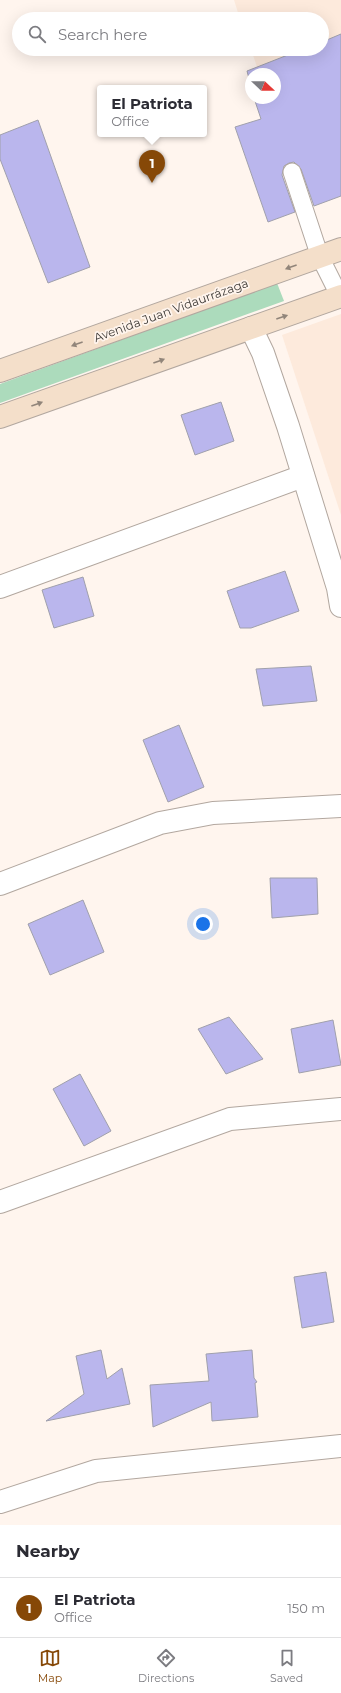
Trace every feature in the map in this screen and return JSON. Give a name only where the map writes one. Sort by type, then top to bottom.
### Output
[{"type":"main road","name":"Avenida Juan Vidaurrázaga","points":[[0,371],[341,249]]},
{"type":"main road","points":[[0,417],[340,297]]},
{"type":"street","points":[[251,328],[263,353],[303,476],[338,588],[341,606]]},
{"type":"street","points":[[0,587],[303,476]]},
{"type":"street","points":[[0,884],[160,823],[213,813],[341,806]]},
{"type":"street","points":[[0,1202],[230,1119],[341,1109]]},
{"type":"street","points":[[0,1502],[96,1471],[341,1446]]},
{"type":"lane","points":[[292,172],[320,257],[340,297]]},
{"type":"shaded area","points":[[234,0],[341,0],[341,34],[329,39],[329,12],[238,12]]},
{"type":"shaded area","points":[[253,56],[285,56],[257,67]]},
{"type":"shaded area","points":[[341,314],[341,515],[282,335]]},
{"type":"green space","points":[[277,283],[284,301],[0,403],[0,384]]},
{"type":"building","points":[[341,34],[341,196],[314,206],[301,169],[294,162],[289,163],[284,166],[282,175],[295,212],[268,222],[235,127],[261,119],[256,104],[281,104],[281,68],[255,68],[285,56],[329,56],[329,39]]},
{"type":"building","points":[[38,120],[90,267],[48,283],[0,159],[0,135]]},
{"type":"building","points":[[221,402],[234,441],[195,455],[181,415]]},
{"type":"building","points":[[285,571],[299,611],[251,628],[240,628],[227,591]]},
{"type":"building","points":[[83,577],[94,616],[54,628],[42,590]]},
{"type":"building","points":[[311,666],[317,701],[263,706],[256,669]]},
{"type":"building","points":[[179,725],[204,787],[168,802],[143,740]]},
{"type":"building","points":[[270,878],[317,878],[318,914],[272,918]]},
{"type":"building","points":[[83,900],[104,952],[50,975],[28,924]]},
{"type":"building","points":[[229,1017],[263,1059],[226,1074],[198,1029]]},
{"type":"building","points":[[333,1020],[341,1065],[299,1073],[291,1029]]},
{"type":"building","points":[[80,1074],[111,1131],[84,1146],[53,1089]]},
{"type":"building","points":[[326,1272],[334,1322],[302,1328],[294,1277]]},
{"type":"building","points":[[101,1350],[107,1379],[122,1368],[130,1404],[46,1421],[84,1394],[76,1356]]},
{"type":"building","points":[[252,1350],[254,1378],[257,1382],[255,1383],[258,1417],[212,1421],[211,1402],[153,1427],[150,1385],[209,1381],[206,1354]]},
{"type":"place","name":"El Patriota","points":[[152,183]]}]
